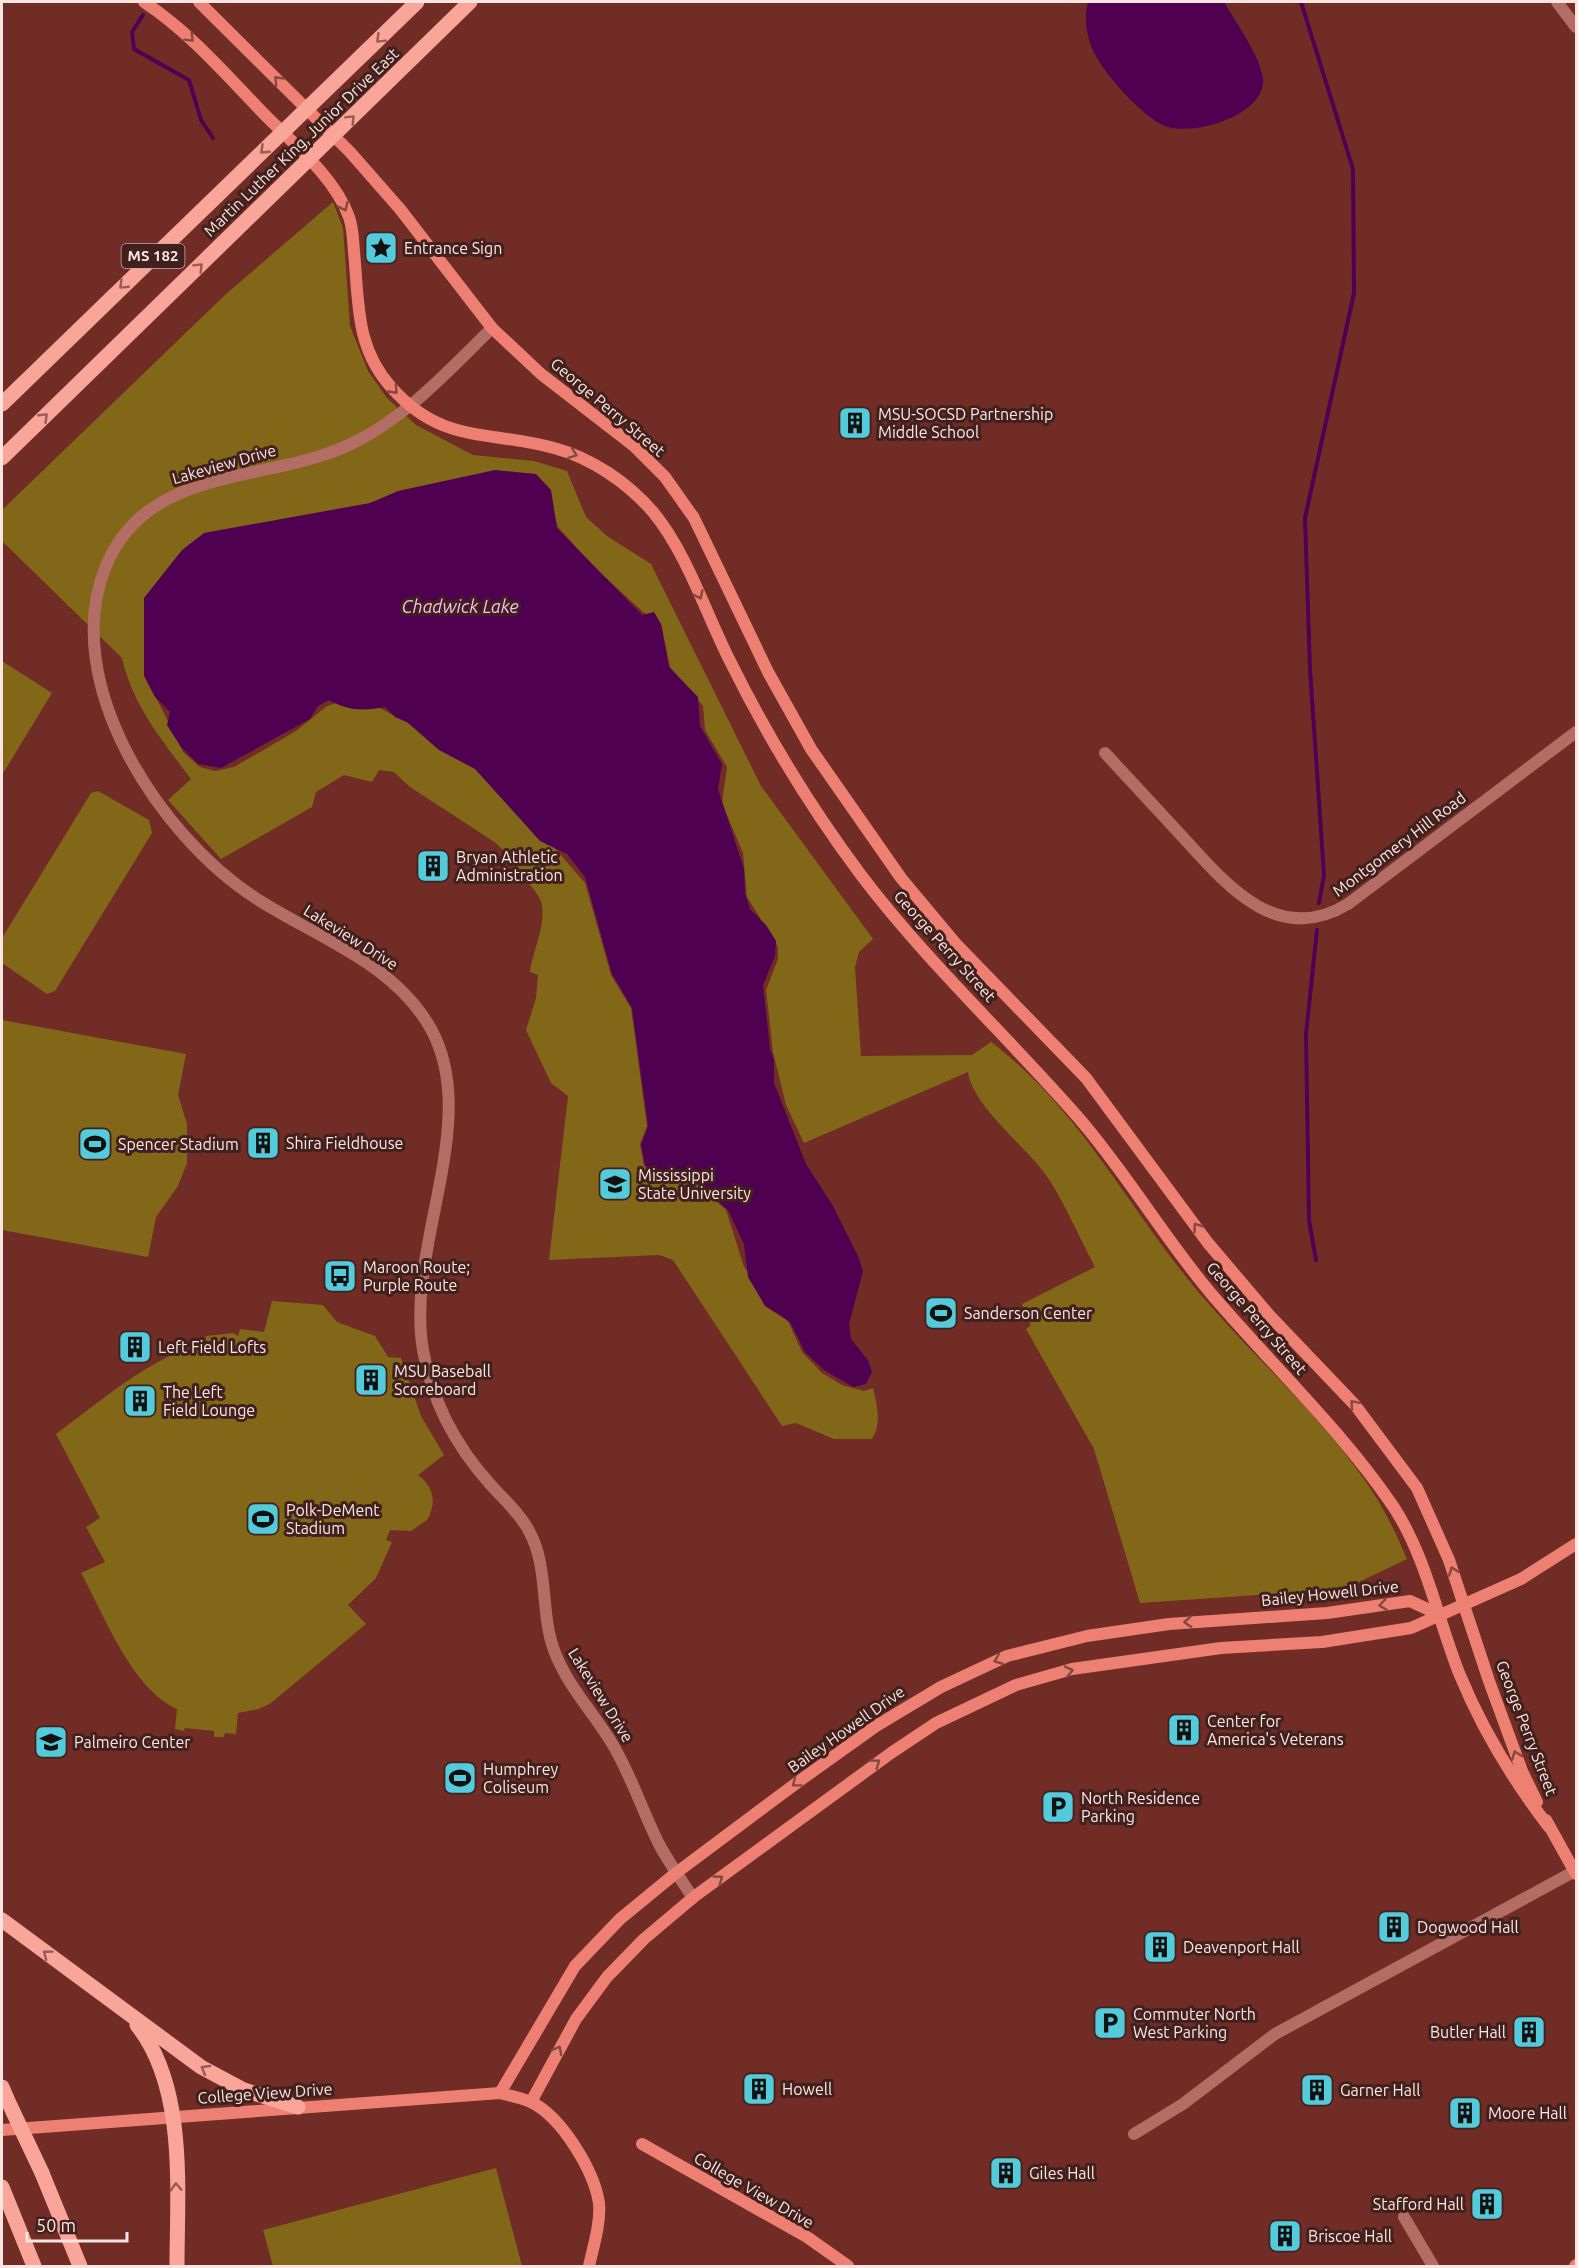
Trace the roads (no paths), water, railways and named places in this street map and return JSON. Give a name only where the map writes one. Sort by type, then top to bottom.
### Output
[{"type":"main road","name":"Martin Luther King, Junior Drive East","points":[[2,404],[417,2]]},
{"type":"main road","name":"Martin Luther King, Junior Drive East","points":[[2,458],[470,2]]},
{"type":"main road","points":[[2,1920],[201,2067],[244,2090],[298,2106]]},
{"type":"main road","points":[[132,2018],[161,2069],[174,2116],[177,2266]]},
{"type":"main road","points":[[4,2093],[42,2173],[80,2266]]},
{"type":"main road","points":[[2,2187],[34,2266]]},
{"type":"street","name":"George Perry Street","points":[[144,2],[184,31],[283,132],[338,196],[352,226],[357,316],[370,356],[386,382],[436,424],[465,435],[552,447],[585,459],[630,489],[658,518],[674,543],[755,710],[821,818],[863,878],[904,927],[1105,1149],[1210,1293],[1320,1412],[1371,1475],[1399,1515],[1420,1560],[1438,1614],[1484,1728],[1515,1781],[1549,1827]]},
{"type":"street","name":"George Perry Street","points":[[199,2],[334,136],[400,209],[492,328],[541,374],[634,446],[665,477],[694,518],[768,672],[807,741],[856,817],[901,878],[957,945],[1086,1078],[1208,1243],[1270,1316],[1355,1405],[1417,1488],[1449,1560],[1522,1771],[1549,1827],[1576,1872]]},
{"type":"street","points":[[1557,2],[1576,27]]},
{"type":"street","name":"Lakeview Drive","points":[[492,328],[412,406],[385,426],[340,449],[193,488],[168,498],[134,524],[107,564],[99,590],[93,620],[101,683],[119,738],[139,775],[163,810],[193,843],[221,872],[250,895],[381,972],[417,1007],[439,1046],[446,1074],[449,1114],[423,1267],[419,1318],[422,1344],[433,1391],[464,1455],[529,1529],[538,1552],[555,1653],[575,1691],[616,1750],[661,1847],[693,1898]]},
{"type":"street","name":"Montgomery Hill Road","points":[[1105,753],[1230,888],[1257,907],[1274,913],[1310,917],[1330,915],[1348,904],[1576,732]]},
{"type":"street","points":[[589,2266],[599,2212],[592,2178],[578,2151],[559,2126],[531,2102],[576,2019],[608,1977],[644,1939],[693,1898],[891,1753],[936,1723],[1016,1685],[1072,1669],[1221,1648],[1371,1636],[1412,1628],[1546,1566],[1576,1544]]},
{"type":"street","name":"Bailey Howell Drive","points":[[501,2093],[575,1966],[620,1919],[676,1873],[876,1726],[940,1687],[1007,1656],[1087,1636],[1169,1624],[1327,1613],[1410,1601],[1438,1614]]},
{"type":"street","points":[[1134,2134],[1184,2104],[1275,2034],[1576,1872]]},
{"type":"street","name":"College View Drive","points":[[2,2130],[298,2106],[501,2093],[531,2102]]},
{"type":"street","name":"College View Drive","points":[[642,2144],[807,2238],[848,2266]]},
{"type":"street","points":[[1404,2217],[1433,2266]]},
{"type":"water","points":[[1088,2],[1224,2],[1258,60],[1263,79],[1261,92],[1241,113],[1209,125],[1177,129],[1155,121],[1122,91],[1096,56],[1087,29]]},
{"type":"water","name":"Chadwick Lake","points":[[495,470],[536,474],[551,490],[557,528],[642,615],[654,612],[661,624],[669,667],[698,697],[700,726],[722,764],[718,789],[744,869],[745,893],[750,909],[766,925],[776,941],[775,956],[763,985],[770,1049],[774,1061],[774,1083],[806,1164],[833,1206],[863,1271],[849,1324],[851,1339],[868,1360],[872,1372],[866,1384],[853,1387],[824,1370],[805,1352],[790,1322],[765,1306],[748,1277],[744,1244],[728,1210],[693,1180],[658,1176],[645,1165],[641,1145],[648,1126],[632,1008],[612,974],[585,877],[567,854],[540,841],[475,769],[439,750],[407,722],[395,717],[385,707],[356,709],[329,700],[318,706],[310,719],[221,768],[198,764],[181,747],[167,725],[170,712],[155,697],[144,676],[144,598],[182,550],[204,533],[370,503],[398,491]]},
{"type":"waterway","points":[[1301,2],[1353,169],[1354,293],[1305,518],[1310,669],[1324,875],[1319,903]]},
{"type":"waterway","points":[[143,15],[132,32],[134,49],[189,80],[201,120],[213,138]]},
{"type":"waterway","points":[[1316,1260],[1309,1220],[1306,1034],[1317,930]]},
{"type":"place","name":"Entrance Sign","points":[[381,248]]},
{"type":"place","name":"MSU-SOCSD Partnership Middle School","points":[[855,423]]},
{"type":"place","name":"Bryan Athletic Administration","points":[[433,866]]},
{"type":"place","name":"Shira Fieldhouse","points":[[263,1143]]},
{"type":"place","name":"Spencer Stadium","points":[[95,1144]]},
{"type":"place","name":"Mississippi State University","points":[[615,1184]]},
{"type":"place","name":"Maroon Route; Purple Route","points":[[340,1276]]},
{"type":"place","name":"Sanderson Center","points":[[941,1313]]},
{"type":"place","name":"Left Field Lofts","points":[[135,1347]]},
{"type":"place","name":"MSU Baseball Scoreboard","points":[[371,1380]]},
{"type":"place","name":"The Left Field Lounge","points":[[140,1401]]},
{"type":"place","name":"Polk-DeMent Stadium","points":[[263,1519]]},
{"type":"place","name":"Center for America's Veterans","points":[[1184,1730]]},
{"type":"place","name":"Palmeiro Center","points":[[51,1742]]},
{"type":"place","name":"Humphrey Coliseum","points":[[460,1778]]},
{"type":"place","name":"North Residence Parking","points":[[1058,1807]]},
{"type":"place","name":"Dogwood Hall","points":[[1394,1927]]},
{"type":"place","name":"Deavenport Hall","points":[[1160,1947]]},
{"type":"place","name":"Commuter North West Parking","points":[[1110,2023]]},
{"type":"place","name":"Butler Hall","points":[[1529,2032]]},
{"type":"place","name":"Howell","points":[[759,2089]]},
{"type":"place","name":"Garner Hall","points":[[1317,2090]]},
{"type":"place","name":"Moore Hall","points":[[1465,2113]]},
{"type":"place","name":"Giles Hall","points":[[1006,2173]]},
{"type":"place","name":"Stafford Hall","points":[[1487,2204]]},
{"type":"place","name":"Briscoe Hall","points":[[1285,2236]]}]
